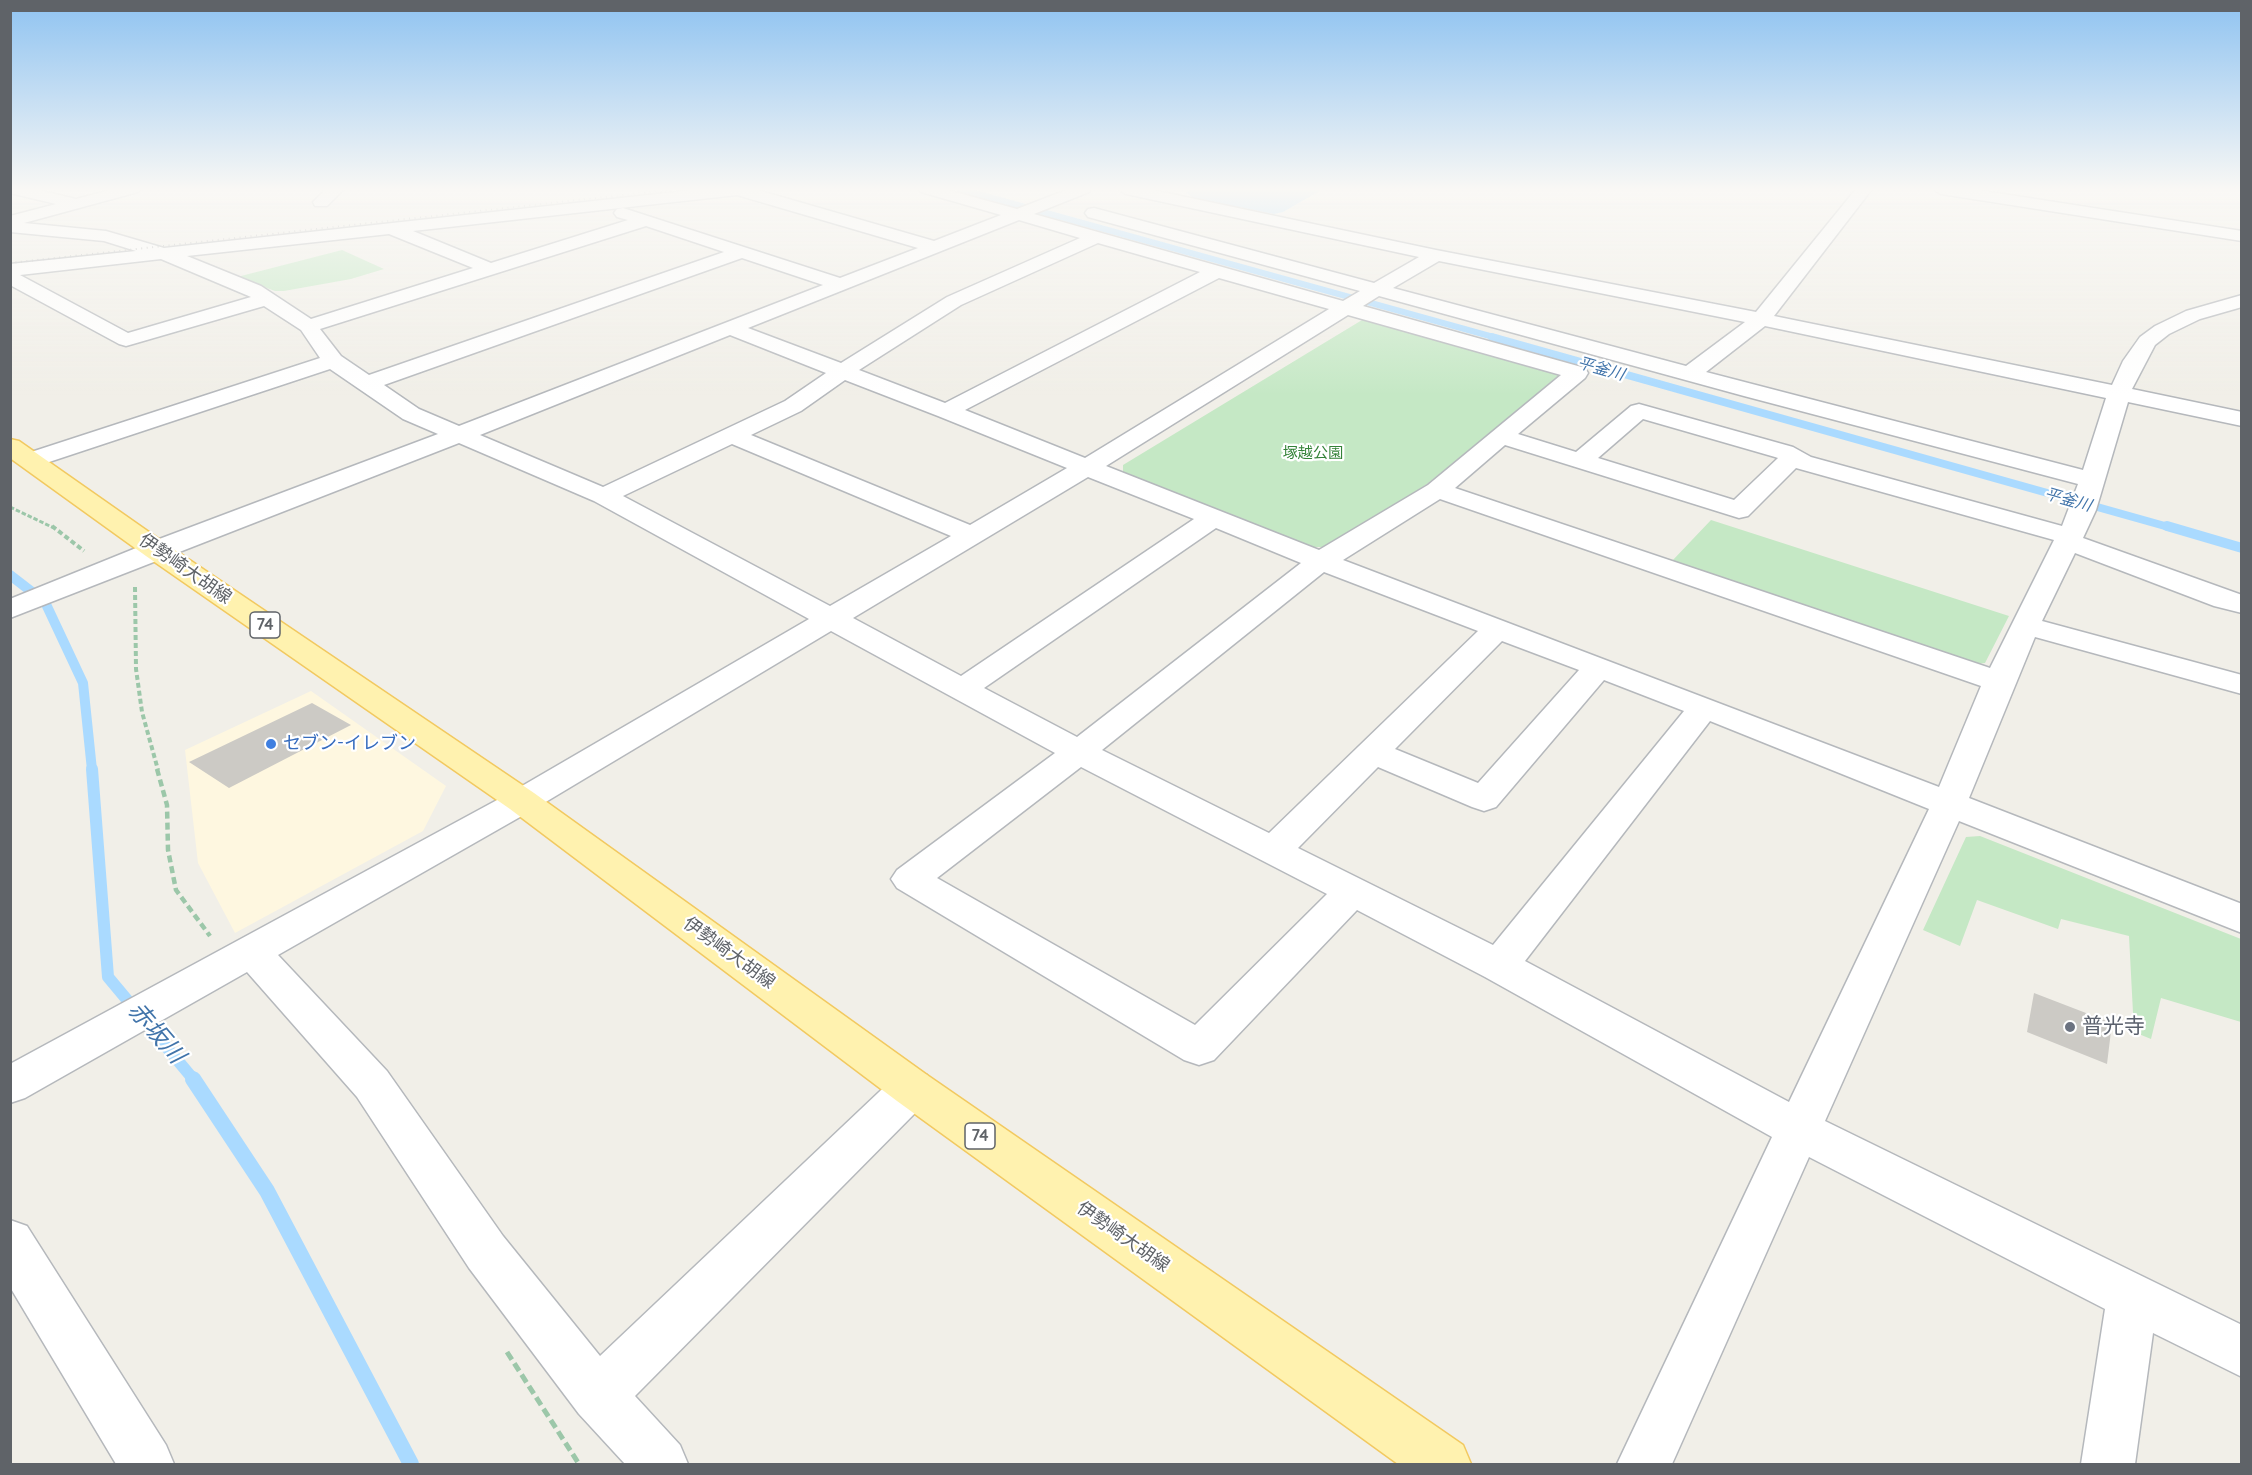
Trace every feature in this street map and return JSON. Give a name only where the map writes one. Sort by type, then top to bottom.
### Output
[{"type":"main road","name":"伊勢崎大胡線","points":[[21,453],[156,550],[522,801],[912,1088],[1444,1464]]},
{"type":"street","points":[[10,260],[30,258]]},
{"type":"street","points":[[10,270],[119,258]]},
{"type":"street","points":[[174,258],[268,298],[308,326],[333,361],[411,414],[603,496],[1079,752],[1274,850],[1351,893],[1499,966],[1800,1130],[2241,1352]]},
{"type":"street","points":[[463,258],[488,268]]},
{"type":"street","points":[[308,326],[522,258]]},
{"type":"street","points":[[366,384],[724,258]]},
{"type":"street","points":[[759,258],[840,284]]},
{"type":"street","points":[[10,609],[907,258]]},
{"type":"street","points":[[603,496],[793,406],[843,371],[954,301],[1050,258]]},
{"type":"street","points":[[1170,258],[1217,271],[1361,299],[1690,374],[2067,475],[2080,511]]},
{"type":"street","points":[[1228,258],[1361,299],[1577,373],[1437,490],[1321,561],[1079,752],[910,879],[1199,1048],[1351,893]]},
{"type":"street","points":[[10,1085],[522,801],[1087,467],[1431,258]]},
{"type":"street","points":[[1450,258],[1761,319],[2241,419]]},
{"type":"street","points":[[1690,374],[1761,319],[1809,258]]},
{"type":"street","points":[[946,411],[1217,271]]},
{"type":"street","points":[[10,277],[126,339],[268,298]]},
{"type":"street","points":[[1644,1464],[1800,1130],[1949,804],[1999,682],[2080,511],[2119,393],[2140,350],[2154,335],[2193,315],[2241,302]]},
{"type":"street","points":[[729,328],[946,411],[1321,561],[1704,707],[2241,919]]},
{"type":"street","points":[[21,453],[333,361]]},
{"type":"street","points":[[1580,461],[1638,411],[1793,457],[1802,462],[2080,511],[2224,600],[2241,604]]},
{"type":"street","points":[[733,436],[972,535]]},
{"type":"street","points":[[1500,436],[1739,510],[1793,457]]},
{"type":"street","points":[[1437,490],[1999,682]]},
{"type":"street","points":[[962,689],[1213,518]]},
{"type":"street","points":[[2025,625],[2241,685]]},
{"type":"street","points":[[1274,850],[1498,628]]},
{"type":"street","points":[[1373,752],[1485,799],[1599,667]]},
{"type":"street","points":[[1499,966],[1704,707]]},
{"type":"street","points":[[240,957],[372,1084],[486,1252],[598,1395],[661,1464]]},
{"type":"street","points":[[598,1395],[912,1088]]},
{"type":"street","points":[[10,1242],[147,1464]]},
{"type":"street","points":[[2108,1464],[2132,1299]]},
{"type":"path","points":[[10,507],[50,525],[104,571],[135,584],[136,669],[140,701],[167,805],[168,850],[176,890],[240,957]]},
{"type":"shaded area","name":"セブン-イレブン","points":[[311,691],[446,786],[423,831],[235,933],[198,863],[185,750]]},
{"type":"green space","points":[[312,258],[359,258],[384,269],[351,279],[284,291],[275,291],[237,277]]},
{"type":"green space","name":"塚越公園","points":[[1362,320],[1372,320],[1561,376],[1427,484],[1330,547],[1313,547],[1123,475],[1123,465]]},
{"type":"green space","points":[[1711,520],[2009,616],[1985,663],[1977,664],[1672,561]]},
{"type":"green space","points":[[1980,836],[2241,939],[2241,1022],[2161,998],[2151,1039],[2134,1032],[2129,936],[2061,919],[2058,929],[1977,900],[1960,946],[1923,930],[1966,837]]},
{"type":"building","name":"セブン-イレブン","points":[[312,703],[351,725],[229,788],[189,762]]},
{"type":"building","name":"普光寺","points":[[2034,993],[2112,1023],[2107,1064],[2027,1032]]},
{"type":"waterway","name":"平釜川","points":[[1208,258],[1497,338]]},
{"type":"waterway","name":"平釜川","points":[[1492,337],[2172,528]]},
{"type":"waterway","name":"平釜川","points":[[2167,526],[2242,548]]},
{"type":"waterway","name":"赤坂川","points":[[10,575],[45,602],[83,683],[92,770]]},
{"type":"waterway","name":"赤坂川","points":[[92,769],[108,977],[194,1080]]},
{"type":"waterway","name":"赤坂川","points":[[193,1079],[267,1191],[411,1464]]},
{"type":"railway","points":[[10,263],[57,258]]},
{"type":"place","name":"セブン-イレブン","points":[[271,744]]},
{"type":"place","name":"普光寺","points":[[2070,1027]]}]
